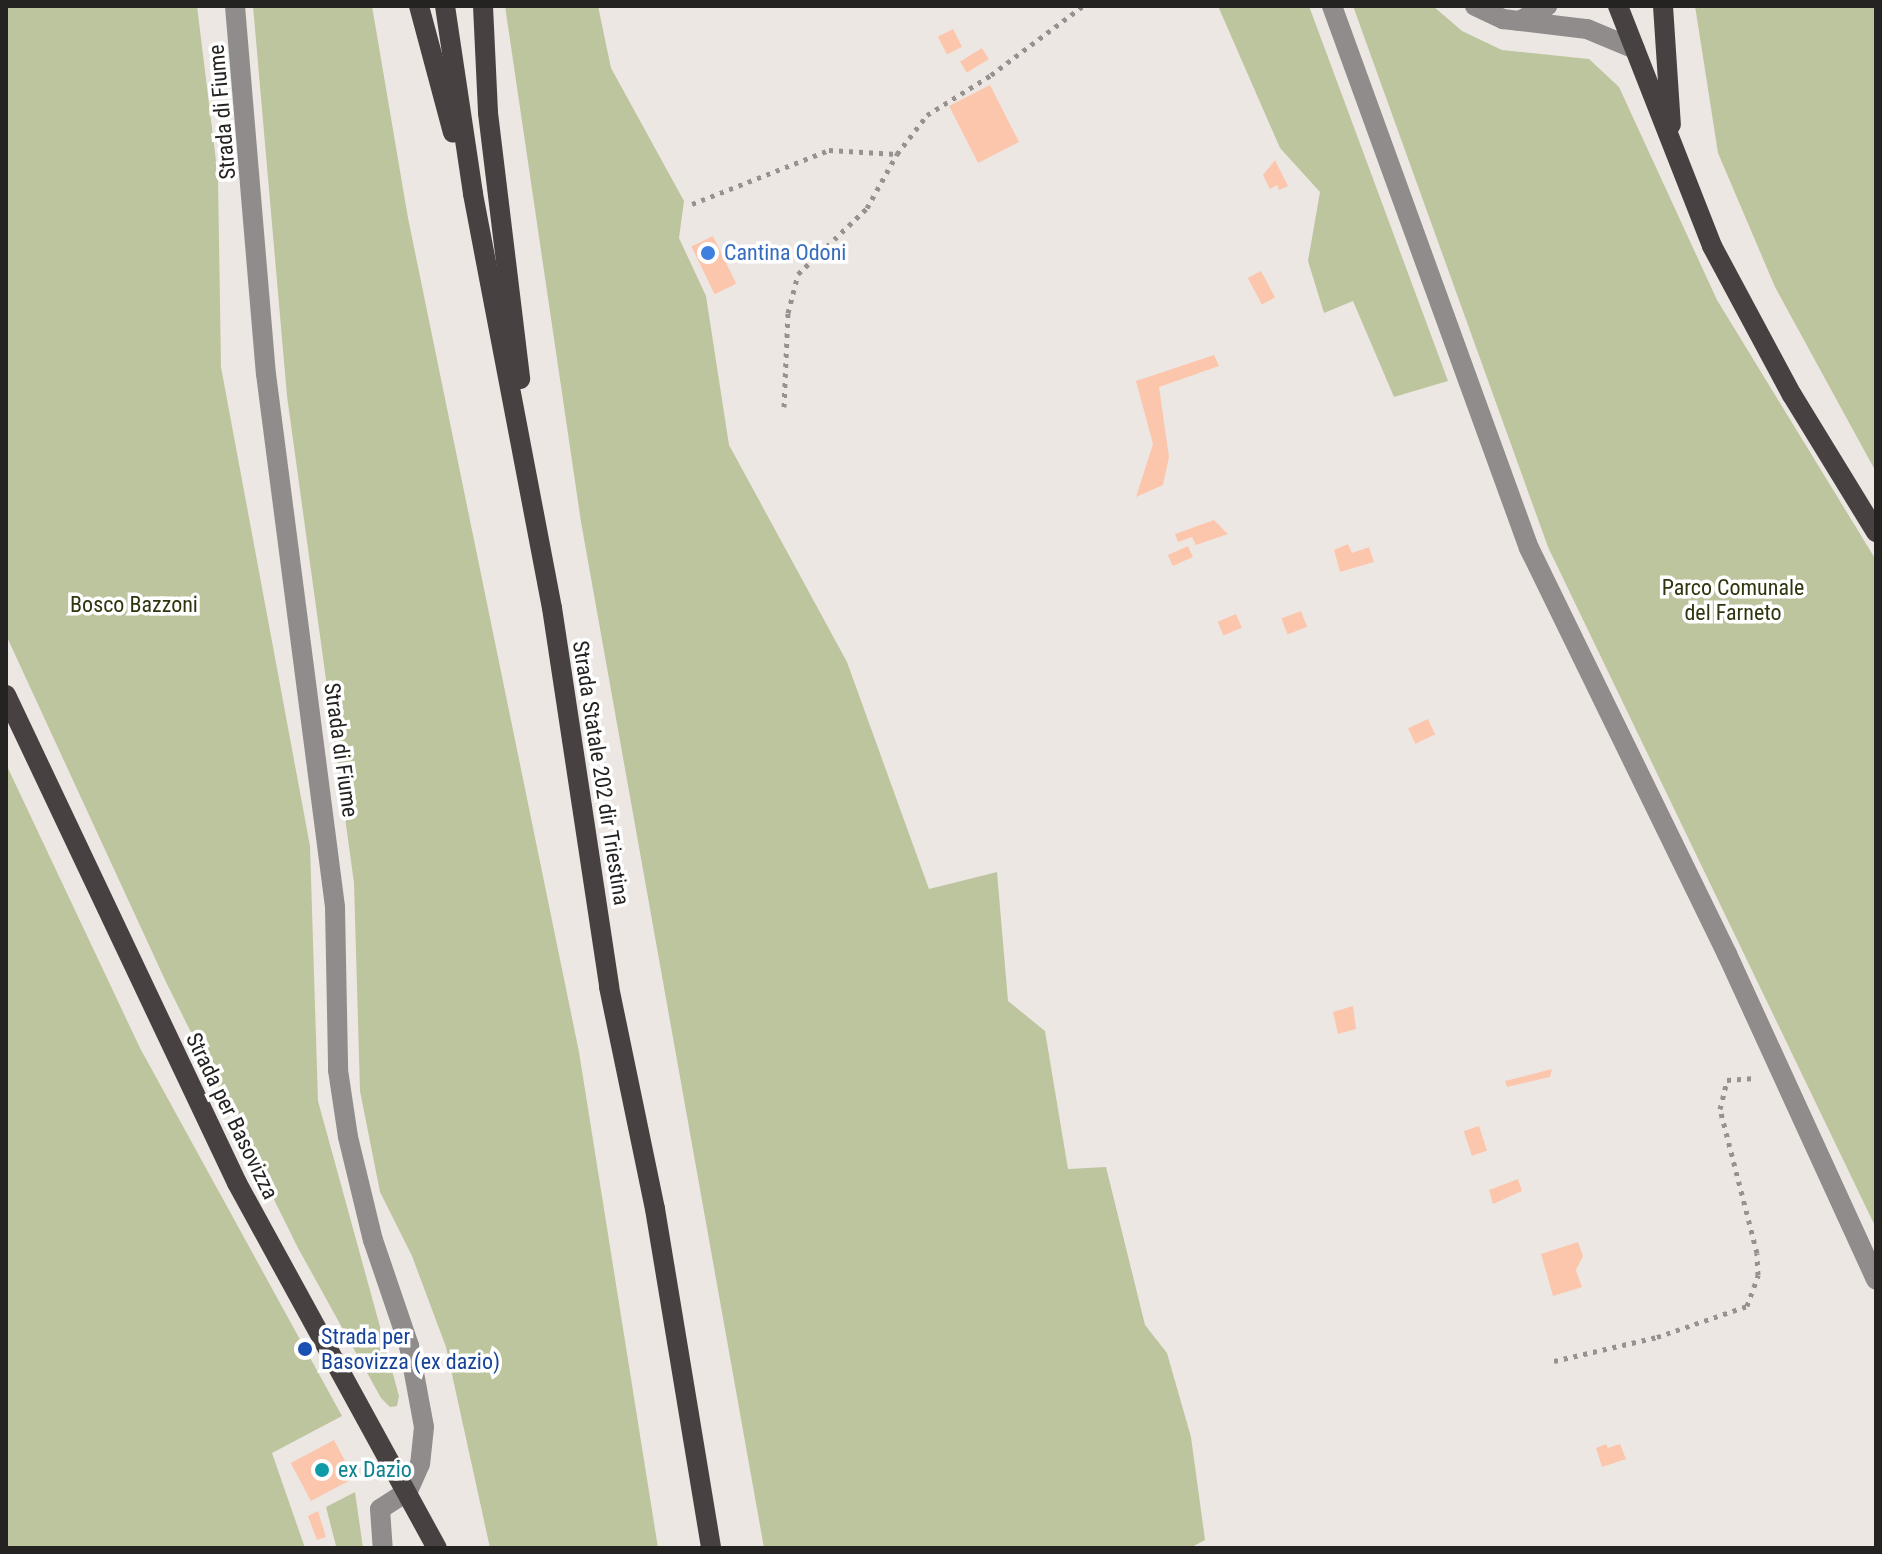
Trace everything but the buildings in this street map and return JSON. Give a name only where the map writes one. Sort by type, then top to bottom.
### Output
[{"type":"main road","points":[[419,6],[423,35],[473,194]]},
{"type":"main road","name":"Strada Statale 202 dir Triestina","points":[[445,6],[473,194],[544,565],[609,987],[655,1209],[711,1548]]},
{"type":"main road","points":[[483,6],[488,113],[544,565]]},
{"type":"main road","points":[[1618,6],[1674,157],[1712,246],[1792,395],[1876,532]]},
{"type":"main road","points":[[1663,6],[1674,157]]},
{"type":"main road","name":"Strada per Basovizza","points":[[6,695],[230,1170],[437,1548]]},
{"type":"street","name":"Strada di Fiume","points":[[235,6],[266,374],[335,907],[338,1070],[348,1137],[373,1240],[409,1346],[424,1427],[420,1464],[408,1491]]},
{"type":"street","points":[[1332,6],[1529,548],[1727,954],[1876,1280]]},
{"type":"street","points":[[1475,6],[1519,21],[1587,29],[1635,49]]},
{"type":"street","points":[[1519,21],[1547,6]]},
{"type":"street","points":[[383,1548],[380,1509],[408,1491]]},
{"type":"path","points":[[784,407],[788,313],[798,274],[867,208],[897,154],[946,99],[991,75],[1083,6]]},
{"type":"path","points":[[692,204],[829,150],[897,154]]},
{"type":"path","points":[[1554,1361],[1657,1337],[1747,1306],[1758,1275],[1757,1253],[1720,1109],[1721,1092],[1727,1080],[1758,1078]]},
{"type":"green space","name":"Bosco Bazzoni","points":[[6,6],[197,6],[218,177],[221,367],[310,846],[318,1101],[399,1396],[397,1406],[390,1407],[381,1398],[298,1248],[166,982],[6,635]]},
{"type":"green space","points":[[253,6],[372,6],[408,218],[579,1052],[658,1548],[490,1548],[446,1347],[412,1256],[380,1192],[360,1091],[354,883],[287,396]]},
{"type":"green space","points":[[505,6],[598,6],[611,68],[684,201],[679,238],[706,296],[729,445],[847,662],[929,889],[997,872],[1008,1001],[1045,1031],[1068,1169],[1106,1167],[1145,1325],[1167,1353],[1191,1437],[1205,1540],[1190,1548],[764,1548],[581,522]]},
{"type":"green space","points":[[1218,6],[1309,6],[1448,381],[1394,397],[1353,301],[1324,313],[1308,261],[1320,192],[1280,148]]},
{"type":"green space","name":"Parco Comunale del Farneto","points":[[1353,6],[1433,6],[1462,31],[1502,50],[1589,59],[1619,87],[1717,300],[1876,560],[1876,1228],[1548,547]]},
{"type":"green space","points":[[1695,6],[1876,6],[1876,472],[1775,287],[1718,153]]},
{"type":"green space","points":[[6,764],[140,1048],[342,1416],[272,1453],[305,1548],[6,1548]]},
{"type":"green space","points":[[355,1492],[363,1548],[332,1548],[336,1546],[326,1507]]},
{"type":"place","name":"Cantina Odoni","points":[[708,253]]},
{"type":"place","name":"Strada per Basovizza (ex dazio)","points":[[305,1349]]},
{"type":"place","name":"ex Dazio","points":[[322,1470]]}]
